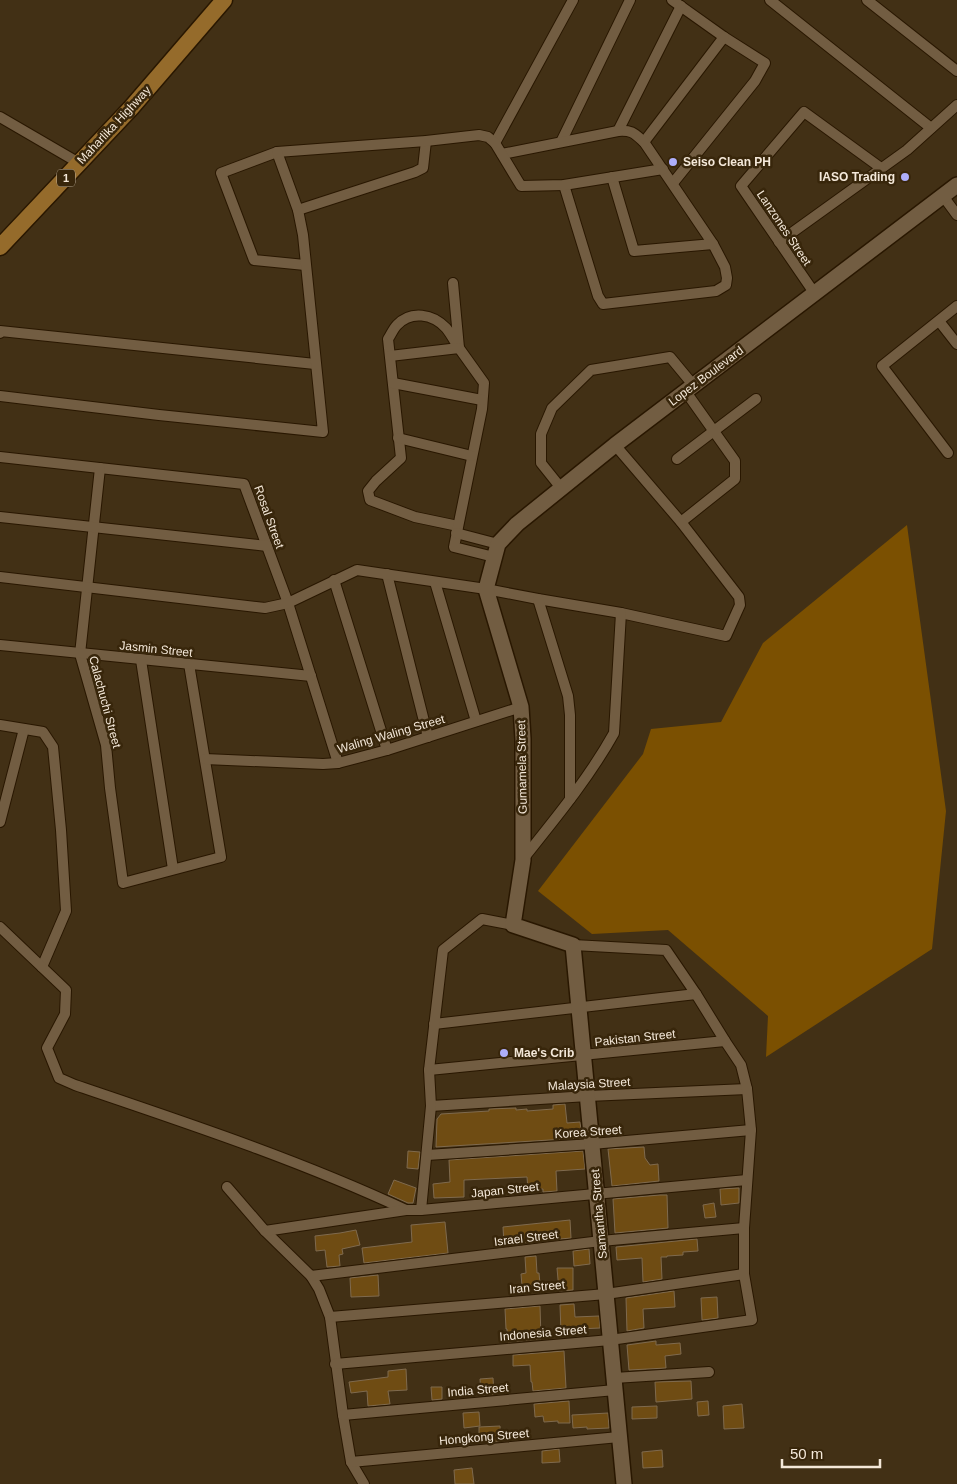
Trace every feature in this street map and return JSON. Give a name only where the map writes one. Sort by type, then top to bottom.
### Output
[{"type":"main road","name":"Maharlika Highway","points":[[0,247],[131,108],[224,0]]},
{"type":"street","points":[[496,142],[573,0]]},
{"type":"street","points":[[561,142],[630,0]]},
{"type":"street","points":[[672,0],[724,37],[766,63],[755,81],[673,183]]},
{"type":"street","points":[[770,0],[931,128]]},
{"type":"street","points":[[867,0],[957,70]]},
{"type":"street","points":[[618,131],[681,6]]},
{"type":"street","points":[[644,142],[724,37]]},
{"type":"street","points":[[779,242],[907,150],[957,105]]},
{"type":"street","name":"Lanzones Street","points":[[814,294],[741,186],[804,112],[881,168]]},
{"type":"street","points":[[0,117],[79,164]]},
{"type":"street","points":[[502,154],[629,130],[644,142],[713,244],[725,267],[726,285],[716,291],[603,304],[598,296],[564,185]]},
{"type":"street","points":[[305,265],[254,260],[220,173],[277,152],[426,142],[479,134],[496,142],[520,186],[564,185],[663,168]]},
{"type":"street","points":[[298,210],[423,168],[426,142]]},
{"type":"street","points":[[0,396],[323,432],[303,235],[298,210],[277,152]]},
{"type":"street","points":[[612,177],[634,251],[713,244]]},
{"type":"street","name":"Lopez Boulevard","points":[[486,590],[496,551],[517,524],[615,445],[957,185]]},
{"type":"street","points":[[944,196],[957,215]]},
{"type":"street","points":[[453,284],[459,348]]},
{"type":"street","points":[[948,453],[882,366],[957,306]]},
{"type":"street","points":[[457,530],[482,409],[484,383],[446,329],[436,319],[424,315],[410,316],[397,325],[388,339],[401,458],[368,491],[370,500],[457,530],[496,551]]},
{"type":"street","points":[[939,321],[957,344]]},
{"type":"street","points":[[0,333],[0,331],[315,364]]},
{"type":"street","points":[[390,356],[459,348]]},
{"type":"street","points":[[561,488],[541,463],[541,434],[552,408],[591,370],[670,357],[713,431],[735,461],[735,479],[681,522]]},
{"type":"street","points":[[393,383],[482,400]]},
{"type":"street","points":[[677,459],[756,399]]},
{"type":"street","points":[[398,438],[472,456]]},
{"type":"street","points":[[0,577],[265,608],[288,603],[357,570],[621,613],[726,636],[740,605],[739,597],[681,522],[615,445]]},
{"type":"street","name":"Rosal Street","points":[[0,456],[244,484],[288,603],[338,763]]},
{"type":"street","name":"Calachuchi Street","points":[[100,468],[80,654],[106,745],[123,883],[173,870]]},
{"type":"street","points":[[0,517],[267,546]]},
{"type":"street","points":[[387,574],[428,737]]},
{"type":"street","points":[[334,580],[386,750]]},
{"type":"street","points":[[434,582],[476,721]]},
{"type":"street","name":"Gumamela Street","points":[[486,590],[521,707],[523,739],[522,860],[513,925]]},
{"type":"street","points":[[538,600],[568,696],[570,715],[570,799]]},
{"type":"street","points":[[522,860],[570,799],[605,750],[614,733],[621,613]]},
{"type":"street","name":"Jasmin Street","points":[[0,645],[311,676]]},
{"type":"street","points":[[142,660],[173,870],[221,856],[189,664]]},
{"type":"street","name":"Waling Waling Street","points":[[205,759],[338,763],[386,750],[521,707]]},
{"type":"street","points":[[0,725],[43,732],[53,747],[66,911],[42,967]]},
{"type":"street","points":[[0,822],[24,729]]},
{"type":"street","points":[[421,1210],[431,1106],[429,1070],[443,950],[482,919],[513,925],[574,945],[666,950],[742,1065],[748,1089],[751,1130],[744,1228],[744,1274]]},
{"type":"street","points":[[0,927],[66,990],[64,1014],[47,1048],[59,1078],[210,1130],[364,1190],[406,1210]]},
{"type":"street","name":"Samantha Street","points":[[574,945],[624,1484]]},
{"type":"street","points":[[434,1024],[696,994]]},
{"type":"street","name":"Pakistan Street","points":[[429,1070],[725,1041]]},
{"type":"street","name":"Malaysia Street","points":[[431,1106],[588,1096],[748,1089]]},
{"type":"street","name":"Korea Street","points":[[427,1155],[592,1144],[751,1130]]},
{"type":"street","name":"Japan Street","points":[[265,1231],[406,1210],[748,1180]]},
{"type":"street","points":[[227,1187],[265,1231],[311,1276],[319,1289],[330,1317],[342,1415],[351,1462],[364,1484]]},
{"type":"street","name":"Israel Street","points":[[311,1276],[601,1241],[744,1228]]},
{"type":"street","name":"Iran Street","points":[[330,1317],[606,1294],[744,1274]]},
{"type":"street","name":"Indonesia Street","points":[[335,1364],[610,1340],[752,1320],[744,1274]]},
{"type":"street","name":"India Street","points":[[342,1415],[709,1372]]},
{"type":"street","name":"Hongkong Street","points":[[351,1462],[619,1437]]},
{"type":"shaded area","points":[[907,525],[946,811],[932,949],[766,1057],[768,1016],[668,930],[592,934],[538,891],[643,754],[651,729],[721,722],[763,643]]},
{"type":"building","points":[[565,1104],[567,1123],[580,1122],[582,1138],[436,1147],[437,1119],[441,1114],[489,1111],[489,1109],[516,1108],[516,1110],[527,1109],[527,1111],[553,1109],[553,1105]]},
{"type":"building","points":[[644,1147],[645,1158],[650,1165],[658,1164],[659,1181],[612,1186],[608,1149]]},
{"type":"building","points":[[408,1151],[420,1152],[418,1169],[407,1168]]},
{"type":"building","points":[[583,1151],[585,1169],[556,1171],[557,1191],[543,1192],[543,1189],[528,1190],[527,1177],[464,1180],[464,1197],[434,1198],[433,1184],[450,1182],[449,1160]]},
{"type":"building","points":[[394,1180],[416,1188],[413,1203],[408,1203],[388,1194]]},
{"type":"building","points":[[739,1188],[739,1203],[721,1205],[720,1189]]},
{"type":"building","points":[[667,1195],[668,1228],[615,1233],[613,1199]]},
{"type":"building","points":[[714,1203],[716,1217],[705,1218],[703,1205]]},
{"type":"building","points":[[570,1220],[571,1238],[504,1244],[503,1227]]},
{"type":"building","points":[[445,1222],[448,1253],[364,1263],[362,1248],[412,1242],[411,1225]]},
{"type":"building","points":[[356,1230],[360,1245],[342,1249],[343,1254],[339,1255],[340,1266],[327,1267],[325,1250],[316,1251],[315,1236]]},
{"type":"building","points":[[697,1239],[698,1251],[683,1252],[683,1255],[661,1257],[662,1279],[643,1282],[642,1258],[617,1260],[616,1247]]},
{"type":"building","points":[[589,1249],[590,1264],[574,1266],[573,1251]]},
{"type":"building","points":[[536,1256],[540,1284],[522,1286],[521,1274],[526,1273],[525,1257]]},
{"type":"building","points":[[557,1268],[573,1268],[573,1290],[559,1291]]},
{"type":"building","points":[[378,1275],[379,1296],[351,1297],[350,1278]]},
{"type":"building","points":[[674,1291],[675,1307],[643,1309],[644,1328],[627,1331],[626,1298]]},
{"type":"building","points":[[717,1297],[718,1318],[702,1320],[701,1298]]},
{"type":"building","points":[[574,1304],[575,1317],[599,1316],[600,1328],[578,1329],[578,1331],[561,1333],[560,1305]]},
{"type":"building","points":[[540,1306],[541,1339],[508,1342],[505,1309]]},
{"type":"building","points":[[656,1341],[656,1345],[680,1343],[681,1354],[665,1356],[666,1368],[629,1370],[627,1345]]},
{"type":"building","points":[[564,1351],[566,1388],[533,1391],[530,1365],[513,1366],[513,1355]]},
{"type":"building","points":[[406,1369],[407,1390],[388,1391],[390,1404],[368,1406],[367,1391],[351,1393],[349,1382],[388,1377],[388,1371]]},
{"type":"building","points":[[493,1378],[494,1394],[481,1395],[480,1379]]},
{"type":"building","points":[[691,1381],[692,1399],[656,1402],[655,1382]]},
{"type":"building","points":[[431,1387],[442,1387],[442,1399],[432,1400]]},
{"type":"building","points":[[569,1401],[570,1423],[558,1423],[558,1421],[544,1422],[543,1416],[535,1417],[534,1404]]},
{"type":"building","points":[[708,1401],[709,1415],[698,1416],[697,1402]]},
{"type":"building","points":[[742,1404],[744,1428],[724,1429],[723,1406]]},
{"type":"building","points":[[657,1406],[657,1418],[632,1419],[632,1407]]},
{"type":"building","points":[[479,1412],[480,1426],[464,1428],[463,1413]]},
{"type":"building","points":[[608,1413],[609,1428],[573,1428],[572,1415]]},
{"type":"building","points":[[500,1426],[501,1441],[479,1442],[479,1427]]},
{"type":"building","points":[[559,1449],[560,1462],[542,1463],[542,1451]]},
{"type":"building","points":[[662,1450],[663,1467],[643,1468],[642,1452]]},
{"type":"building","points":[[472,1468],[474,1484],[455,1484],[454,1470]]},
{"type":"place","name":"Seiso Clean PH","points":[[673,162]]},
{"type":"place","name":"IASO Trading","points":[[905,177]]},
{"type":"place","name":"Mae's Crib","points":[[504,1053]]}]
